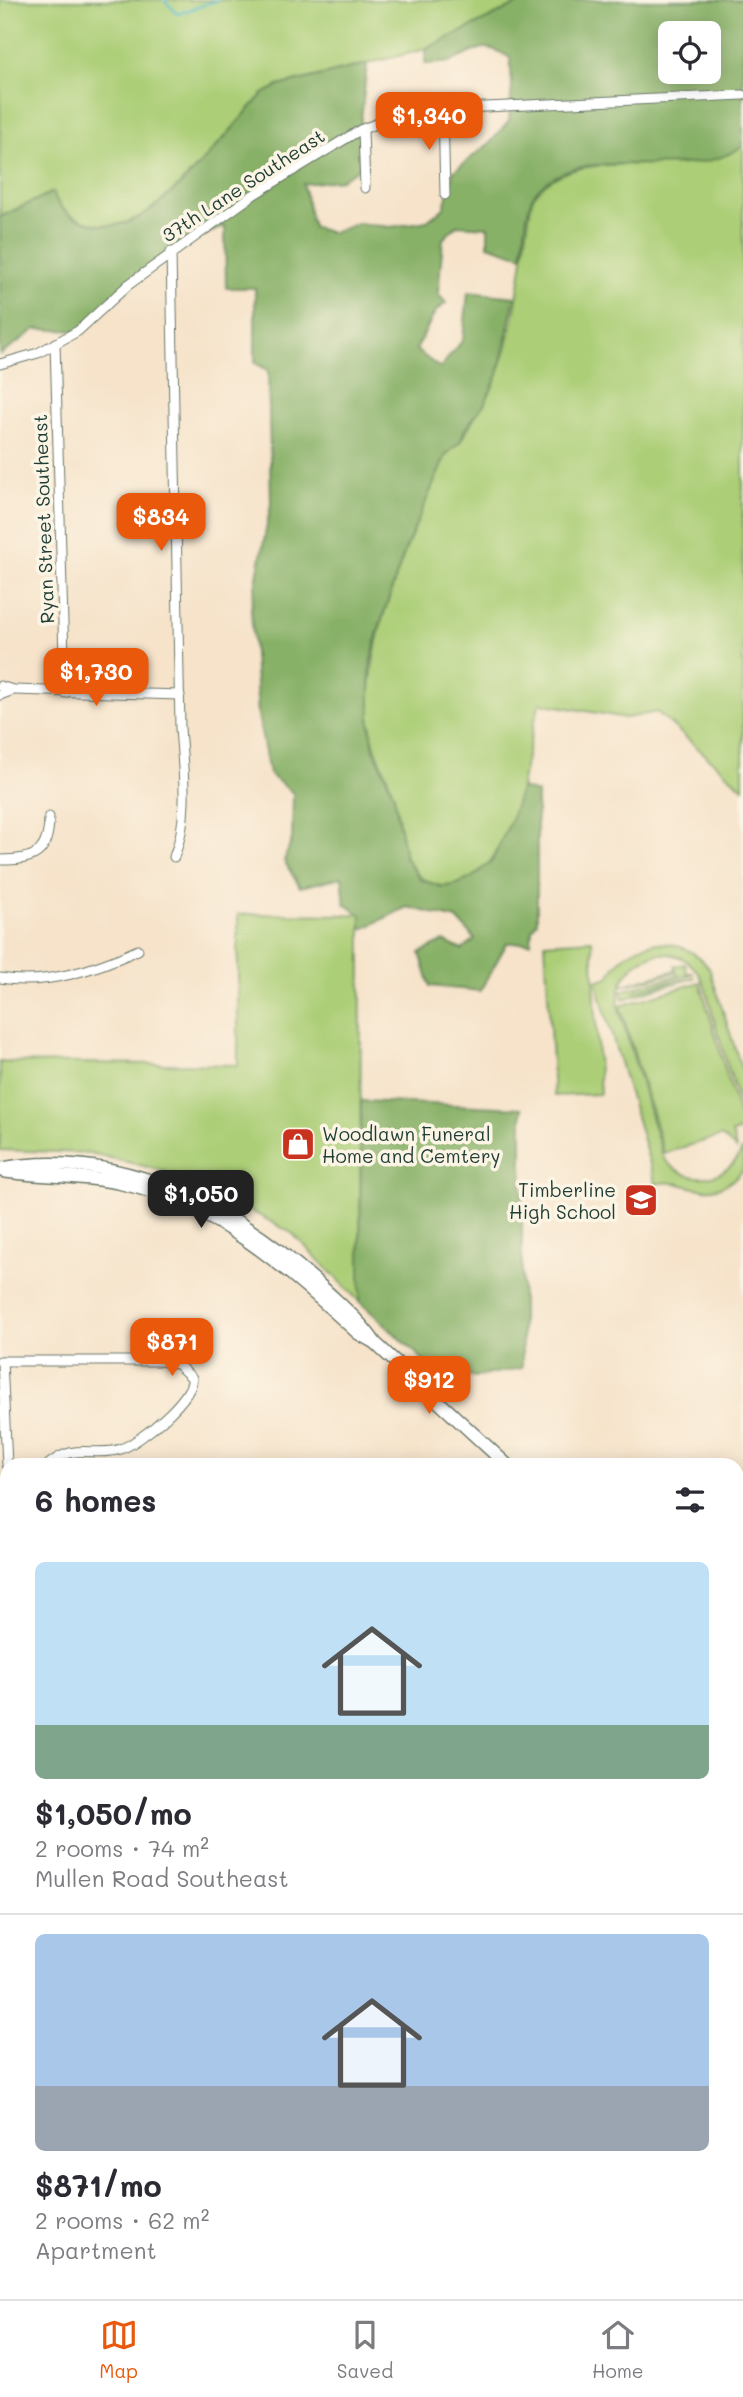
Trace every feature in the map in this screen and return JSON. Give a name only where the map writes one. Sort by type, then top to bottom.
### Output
[{"type":"street","name":"37th Lane Southeast","points":[[0,364],[38,352],[78,331],[128,285],[171,252],[253,195],[363,130],[415,112],[443,109],[743,96]]},
{"type":"street","points":[[443,109],[445,195]]},
{"type":"street","points":[[363,130],[365,188]]},
{"type":"street","points":[[171,252],[180,695],[185,798],[182,836],[174,857]]},
{"type":"street","name":"Ryan Street Southeast","points":[[55,343],[65,693]]},
{"type":"street","points":[[0,686],[13,690],[65,693],[180,695]]},
{"type":"street","points":[[0,695],[13,690]]},
{"type":"street","points":[[0,860],[23,860],[45,846],[49,836],[49,817]]},
{"type":"street","points":[[0,978],[19,981],[51,978],[101,966],[138,950]]},
{"type":"street","points":[[0,1170],[121,1183],[184,1204],[224,1224],[262,1248],[358,1333],[375,1343],[499,1458]]},
{"type":"street","points":[[8,1458],[1,1361],[160,1361],[177,1364],[192,1378],[192,1388],[184,1400],[130,1444],[115,1450],[71,1451],[60,1458]]},
{"type":"green space","points":[[0,0],[526,0],[426,49],[278,86],[263,94],[198,167],[160,203],[125,223],[108,225],[93,224],[72,216],[60,206],[53,192],[0,217]]},
{"type":"green space","points":[[526,0],[743,0],[743,146],[707,161],[667,165],[586,166],[556,177],[541,186],[532,198],[522,256],[488,245],[488,227],[457,225],[443,239],[438,294],[446,303],[435,312],[416,350],[440,368],[463,340],[468,292],[515,297],[498,375],[485,403],[465,429],[461,441],[446,455],[405,550],[377,634],[370,668],[370,724],[374,749],[394,795],[405,857],[421,880],[442,887],[471,878],[492,861],[510,822],[521,788],[537,793],[537,921],[532,929],[531,943],[507,943],[480,991],[430,986],[420,953],[444,941],[462,950],[475,939],[457,919],[407,907],[361,930],[361,915],[345,904],[342,877],[300,887],[284,861],[292,839],[293,793],[269,774],[258,715],[251,608],[271,504],[268,370],[255,363],[255,288],[226,288],[225,226],[179,246],[78,331],[36,329],[0,355],[0,217],[53,192],[60,206],[68,213],[93,224],[125,223],[141,216],[160,203],[198,167],[263,94],[278,86],[367,64],[360,130],[360,168],[340,180],[303,184],[313,227],[332,233],[357,223],[391,227],[427,221],[444,208],[453,172],[491,142],[509,121],[512,86],[510,58],[491,49],[478,49],[448,62],[425,64],[426,49]]},
{"type":"green space","points":[[743,146],[743,788],[657,712],[626,718],[540,703],[517,803],[498,850],[483,869],[463,882],[447,886],[437,885],[414,871],[404,850],[391,788],[371,732],[372,670],[389,596],[429,488],[446,455],[460,442],[485,401],[497,376],[515,311],[532,199],[550,180],[574,170],[601,165],[691,163],[719,157]]},
{"type":"green space","points":[[238,914],[361,915],[360,1302],[292,1233],[227,1198],[160,1170],[90,1153],[0,1150],[0,1062],[238,1065]]},
{"type":"green space","points":[[592,940],[600,1094],[554,1096],[545,943]]},
{"type":"green space","points":[[654,943],[685,948],[698,956],[709,968],[743,1073],[743,1117],[699,974],[687,961],[674,955],[660,954],[646,958],[634,966],[625,977],[619,992],[619,1009],[663,1157],[672,1167],[683,1173],[706,1177],[727,1169],[743,1149],[743,1171],[718,1188],[697,1188],[667,1182],[656,1184],[596,981],[609,977],[627,954]]},
{"type":"green space","points":[[685,964],[687,973],[694,973],[633,992],[695,977],[623,999],[621,991],[678,975],[676,972],[621,986],[676,970],[675,966]]},
{"type":"green space","points":[[700,982],[743,1130],[732,1133],[736,1149],[721,1136],[664,1153],[620,1006]]},
{"type":"green space","points":[[361,1101],[522,1108],[522,1368],[474,1377],[428,1364],[360,1302]]},
{"type":"waterway","points":[[164,0],[178,14],[218,0]]},
{"type":"place","name":"Woodlawn Funeral Home and Cemtery","points":[[298,1144]]},
{"type":"place","name":"Timberline High School","points":[[641,1200]]}]
